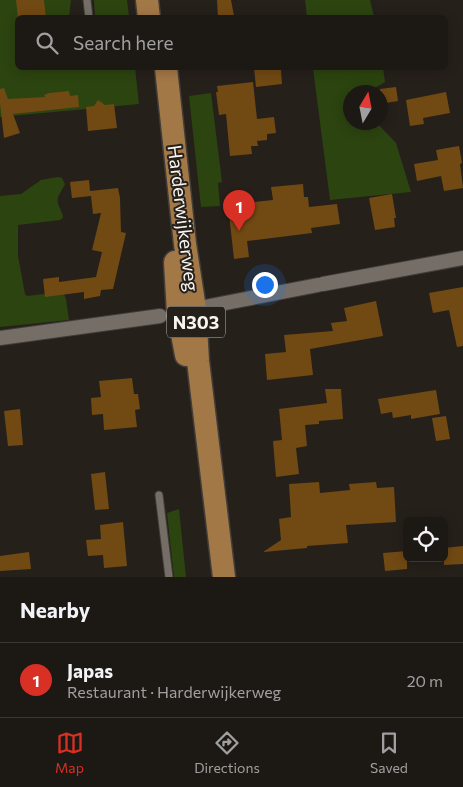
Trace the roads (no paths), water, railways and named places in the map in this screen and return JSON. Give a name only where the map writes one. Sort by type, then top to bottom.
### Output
[{"type":"main road","points":[[147,0],[149,15]]},
{"type":"main road","points":[[160,0],[162,15]]},
{"type":"main road","name":"Harderwijkerweg","points":[[155,70],[174,246],[178,313],[187,362],[210,577]]},
{"type":"main road","name":"Harderwijkerweg","points":[[166,70],[185,244],[178,313],[198,361],[224,577]]},
{"type":"street","points":[[0,338],[178,313],[320,284],[463,258]]},
{"type":"lane","points":[[87,0],[89,15]]},
{"type":"lane","points":[[159,495],[168,577]]},
{"type":"place","name":"Japas","points":[[239,231]]}]
